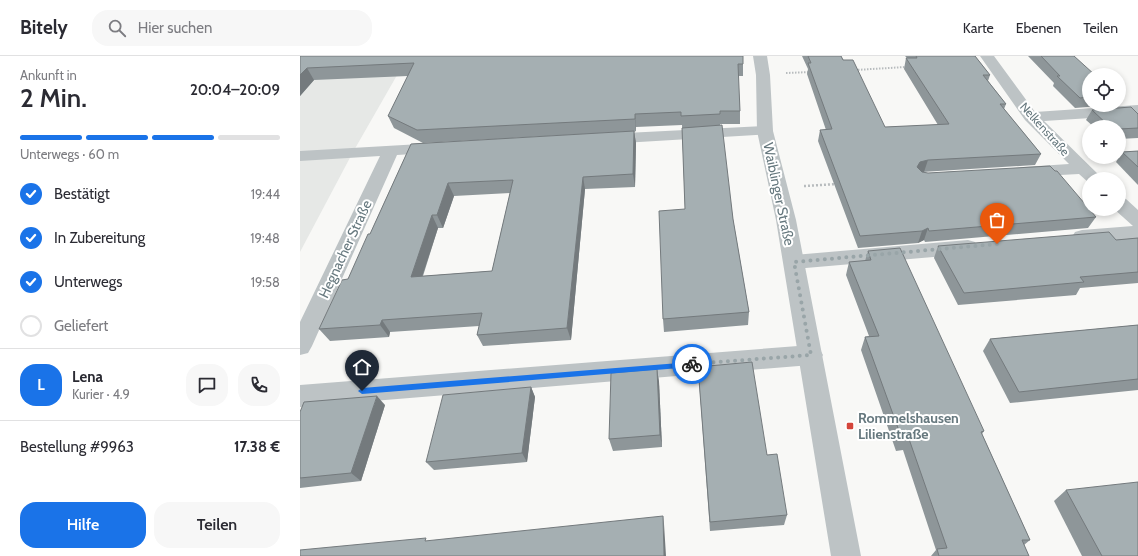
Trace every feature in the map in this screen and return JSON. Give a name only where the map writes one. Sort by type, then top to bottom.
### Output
[{"type":"street","name":"Nelkenstraße","points":[[988,56],[1031,117],[1086,172]]},
{"type":"street","name":"Waiblinger Straße","points":[[762,65],[765,131],[780,188],[846,556]]},
{"type":"street","points":[[1031,117],[1138,110]]},
{"type":"street","points":[[593,140],[765,131]]},
{"type":"street","points":[[300,156],[452,148]]},
{"type":"street","name":"Hegnacher Straße","points":[[300,346],[390,152]]},
{"type":"street","points":[[1003,173],[1082,174]]},
{"type":"street","points":[[1126,210],[1138,221]]},
{"type":"street","points":[[1068,238],[1138,232]]},
{"type":"street","points":[[794,262],[989,245]]},
{"type":"street","points":[[300,396],[811,355]]},
{"type":"path","points":[[762,65],[818,72]]},
{"type":"path","points":[[850,70],[912,67]]},
{"type":"path","points":[[780,188],[840,184]]},
{"type":"shaded area","points":[[300,56],[408,56],[353,152],[300,252]]},
{"type":"building","points":[[300,56],[743,56],[743,64],[738,64],[740,111],[720,111],[720,114],[681,116],[681,112],[635,114],[635,119],[417,130],[388,116],[414,63],[307,68],[300,75]]},
{"type":"building","points":[[808,56],[841,56],[843,60],[853,60],[885,127],[949,124],[906,58],[917,58],[916,56],[975,56],[990,75],[983,75],[1006,104],[1000,104],[1041,154],[928,160],[920,162],[917,167],[922,172],[928,173],[1050,166],[1057,171],[1082,200],[1082,216],[1096,217],[929,231],[928,228],[922,231],[860,236],[820,130],[832,129],[808,63],[811,63]]},
{"type":"building","points":[[1041,56],[1074,56],[1087,68],[1082,68],[1082,98],[1080,98],[1057,76],[1060,76]]},
{"type":"building","points":[[1126,107],[1131,107],[1138,114],[1138,128],[1126,129],[1126,120],[1103,120],[1094,112],[1126,112]]},
{"type":"building","points":[[722,125],[733,219],[749,312],[663,319],[659,211],[685,209],[682,128]]},
{"type":"building","points":[[634,131],[633,174],[583,177],[567,328],[477,335],[482,313],[382,320],[380,325],[319,329],[342,280],[348,279],[411,144]],"holes":[[[513,180],[492,271],[411,277],[432,215],[437,215],[448,183]]]},
{"type":"building","points":[[1138,151],[1138,167],[1126,156],[1126,152]]},
{"type":"building","points":[[1109,232],[1116,240],[1138,238],[1138,272],[1080,277],[1084,282],[964,293],[938,246]]},
{"type":"building","points":[[900,248],[984,431],[981,432],[1030,540],[1022,540],[1029,556],[939,556],[937,549],[947,548],[909,439],[902,439],[865,337],[879,336],[849,262],[871,260],[868,251]]},
{"type":"building","points":[[1138,325],[1138,379],[1019,392],[990,339]]},
{"type":"building","points":[[752,362],[767,455],[777,454],[787,515],[710,522],[698,367]]},
{"type":"building","points":[[657,369],[660,435],[609,439],[611,373]]},
{"type":"building","points":[[531,387],[522,453],[426,462],[443,395]]},
{"type":"building","points":[[377,396],[351,473],[300,478],[300,412],[304,402]]},
{"type":"building","points":[[1138,482],[1138,556],[1102,556],[1066,490]]},
{"type":"building","points":[[663,516],[664,556],[300,556],[300,550],[426,538],[425,541]]},
{"type":"way so far","points":[[692,364],[811,355],[794,262],[997,244]]},
{"type":"place","name":"Rommelshausen Lilienstraße","points":[[850,426]]},
{"type":"route","points":[[362,391],[692,364]]}]
